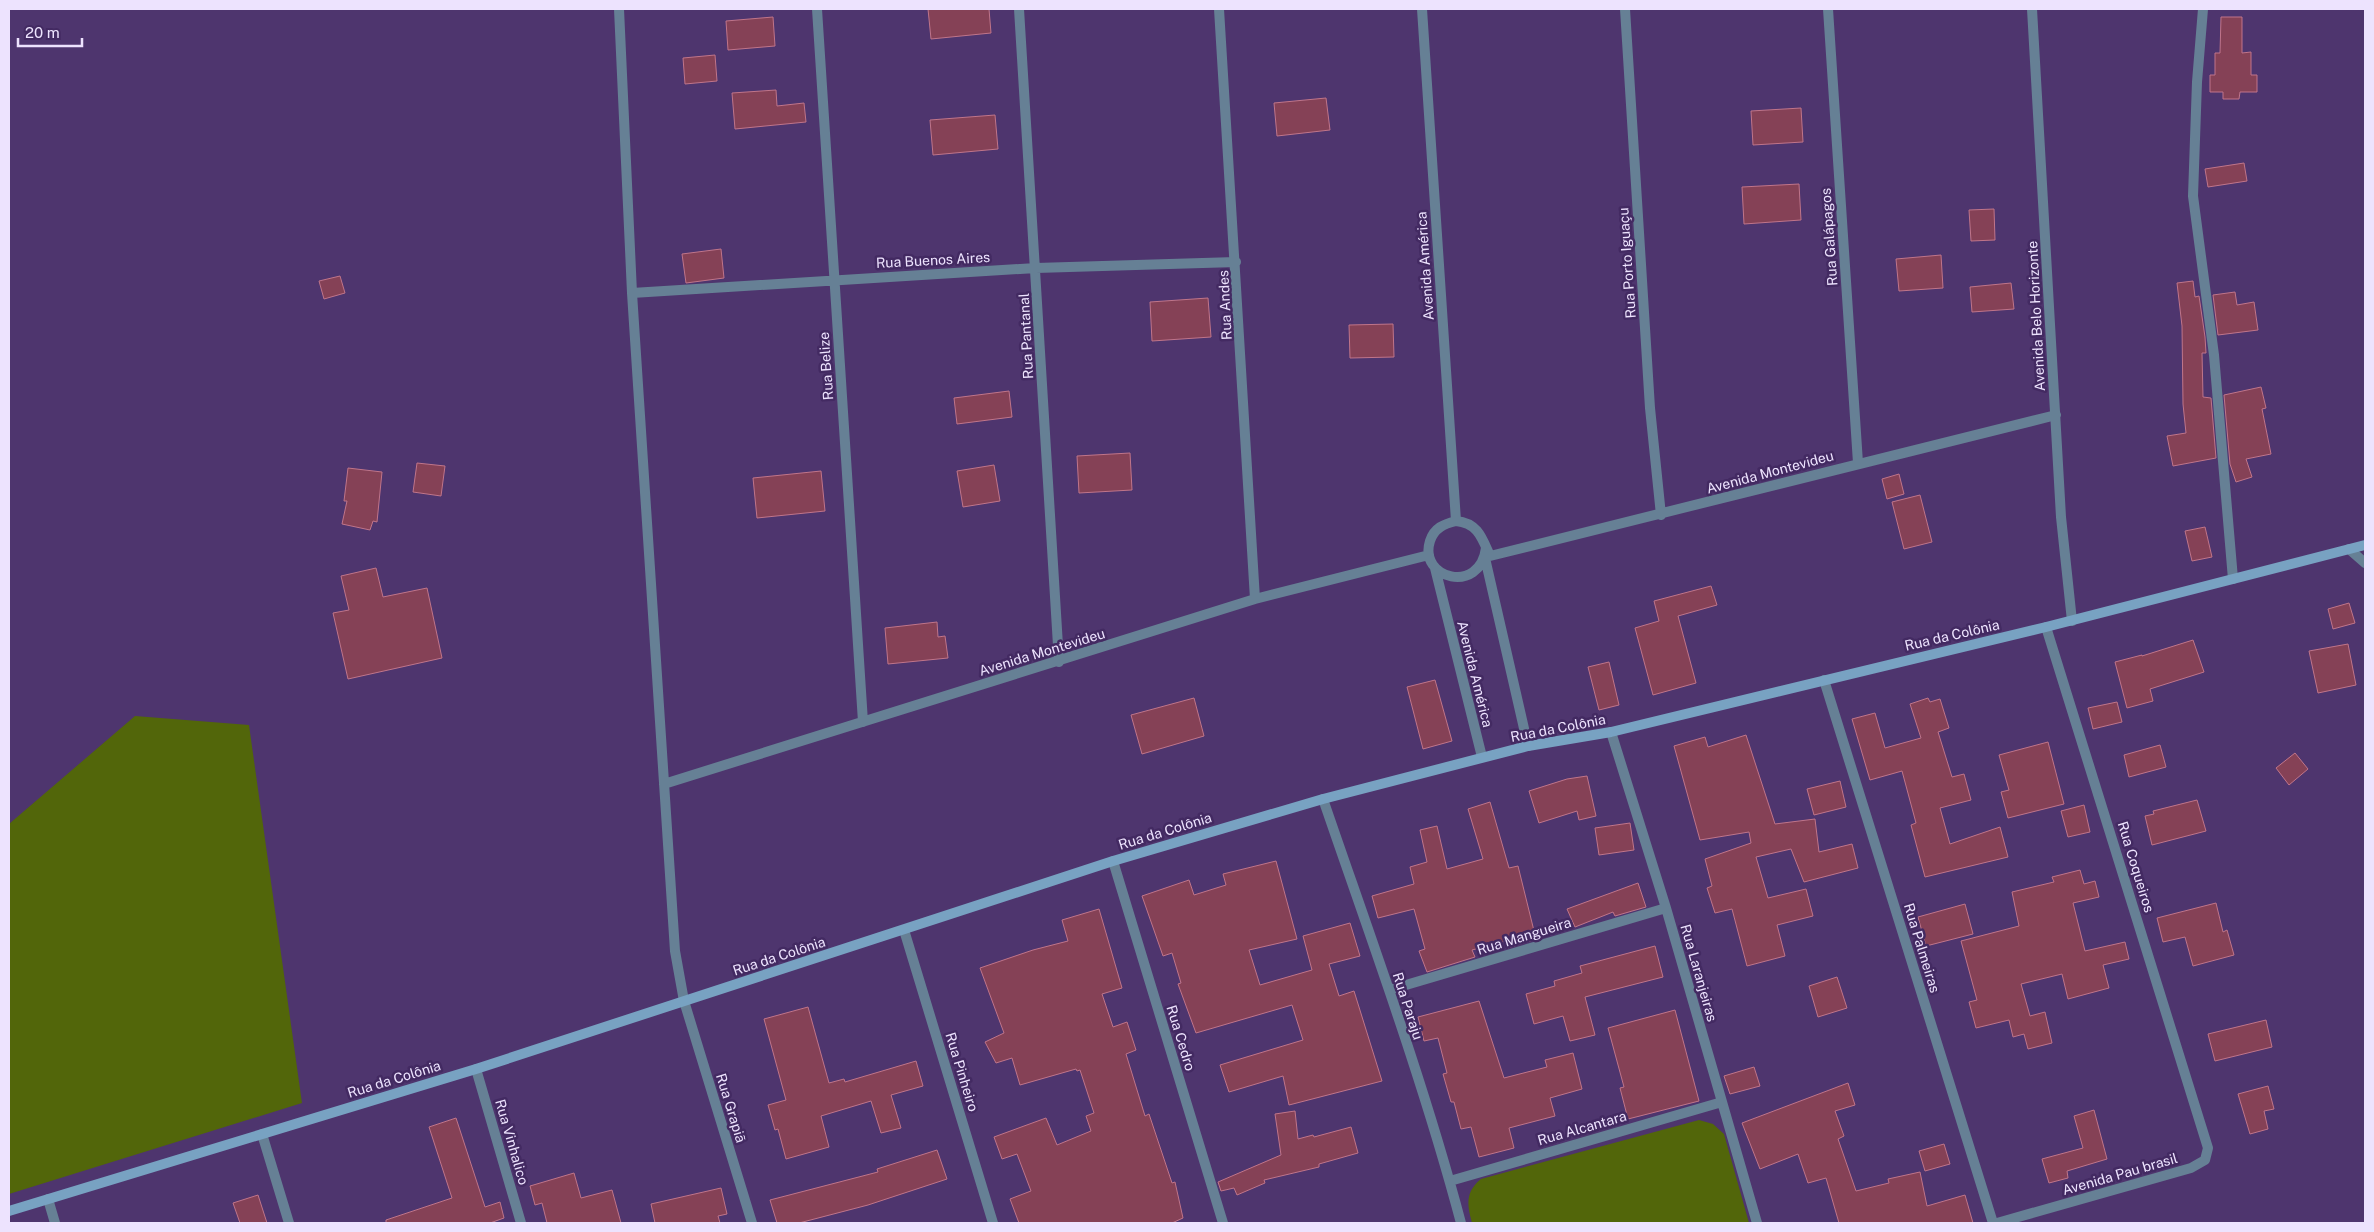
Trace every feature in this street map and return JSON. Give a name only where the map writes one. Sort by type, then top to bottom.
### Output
[{"type":"main road","name":"Rua da Colônia","points":[[9,1211],[476,1069],[1113,861],[1323,799],[1528,746],[1611,732],[2046,627],[2365,545]]},
{"type":"street","name":"Rua Grapiã","points":[[619,9],[632,293],[675,951],[684,1002],[752,1223]]},
{"type":"street","name":"Rua Belize","points":[[817,9],[863,722]]},
{"type":"street","name":"Rua Pantanal","points":[[1019,9],[1059,662]]},
{"type":"street","name":"Rua Andes","points":[[1219,9],[1236,262],[1255,599]]},
{"type":"street","name":"Avenida América","points":[[1422,9],[1456,520]]},
{"type":"street","name":"Rua Porto Iguaçu","points":[[1625,9],[1650,408],[1661,515]]},
{"type":"street","name":"Rua Galápagos","points":[[1828,9],[1858,463]]},
{"type":"street","name":"Avenida Belo Horizonte","points":[[2032,9],[2062,517],[2072,620]]},
{"type":"street","points":[[2203,9],[2197,82],[2194,196],[2214,355],[2233,579]]},
{"type":"street","name":"Rua Buenos Aires","points":[[632,293],[1036,268],[1236,262]]},
{"type":"street","name":"Avenida Montevideu","points":[[1487,557],[2056,415]]},
{"type":"street","points":[[1487,557],[1473,573],[1463,577],[1448,576],[1436,568],[1429,555],[1429,546],[1435,532],[1446,523],[1456,520],[1465,522],[1480,532],[1487,557],[1528,746]]},
{"type":"street","points":[[2349,549],[2365,563]]},
{"type":"street","name":"Avenida Montevideu","points":[[664,784],[1059,662],[1255,599],[1429,555]]},
{"type":"street","name":"Avenida América","points":[[1436,568],[1482,758]]},
{"type":"street","name":"Rua Coqueiros","points":[[2046,627],[2199,1115]]},
{"type":"street","name":"Rua Palmeiras","points":[[1824,680],[1995,1223]]},
{"type":"street","name":"Rua Laranjeiras","points":[[1611,732],[1666,908],[1758,1223]]},
{"type":"street","name":"Rua Paraju","points":[[1323,799],[1389,990],[1450,1181],[1461,1223]]},
{"type":"street","name":"Rua Cedro","points":[[1113,861],[1223,1223]]},
{"type":"street","name":"Rua Mangueira","points":[[1389,990],[1666,908]]},
{"type":"street","name":"Rua Pinheiro","points":[[904,930],[993,1223]]},
{"type":"street","name":"Rua Vinhalico","points":[[476,1069],[521,1223]]},
{"type":"street","name":"Rua Alcantara","points":[[1450,1181],[1722,1102]]},
{"type":"street","name":"Avenida Pau brasil","points":[[1995,1223],[2191,1168],[2205,1160],[2208,1148],[2199,1115]]},
{"type":"street","points":[[262,1134],[289,1223]]},
{"type":"street","points":[[48,1199],[55,1223]]},
{"type":"green space","points":[[135,716],[249,725],[302,1103],[9,1194],[9,824]]},
{"type":"green space","points":[[1699,1120],[1713,1124],[1724,1134],[1749,1223],[1472,1223],[1468,1205],[1470,1194],[1481,1179]]},
{"type":"building","points":[[928,9],[989,9],[991,33],[931,39]]},
{"type":"building","points":[[773,17],[775,46],[728,50],[726,21]]},
{"type":"building","points":[[2221,17],[2242,17],[2242,53],[2251,52],[2251,75],[2257,75],[2257,92],[2240,92],[2239,99],[2223,99],[2223,92],[2210,92],[2210,75],[2215,75],[2215,53],[2220,53]]},
{"type":"building","points":[[715,55],[717,81],[685,84],[683,58]]},
{"type":"building","points":[[776,90],[777,106],[804,103],[806,122],[735,129],[732,93]]},
{"type":"building","points":[[1326,98],[1330,130],[1277,136],[1274,103]]},
{"type":"building","points":[[1801,108],[1803,142],[1753,145],[1751,111]]},
{"type":"building","points":[[995,115],[998,149],[933,155],[930,120]]},
{"type":"building","points":[[2244,163],[2247,181],[2208,187],[2205,169]]},
{"type":"building","points":[[1799,184],[1801,220],[1744,224],[1742,187]]},
{"type":"building","points":[[1994,209],[1995,240],[1971,241],[1969,210]]},
{"type":"building","points":[[721,249],[724,278],[686,283],[682,254]]},
{"type":"building","points":[[1941,255],[1943,288],[1899,291],[1896,259]]},
{"type":"building","points":[[340,276],[345,293],[324,299],[319,281]]},
{"type":"building","points":[[2193,281],[2195,297],[2199,296],[2205,337],[2206,353],[2202,353],[2203,397],[2211,398],[2216,458],[2173,466],[2167,436],[2186,433],[2183,404],[2182,326],[2177,283]]},
{"type":"building","points":[[2011,283],[2014,309],[1972,312],[1970,287]]},
{"type":"building","points":[[2235,292],[2237,305],[2254,302],[2258,330],[2218,335],[2213,295]]},
{"type":"building","points":[[1208,298],[1211,337],[1152,341],[1150,302]]},
{"type":"building","points":[[1393,324],[1394,357],[1350,358],[1349,325]]},
{"type":"building","points":[[2261,387],[2266,408],[2262,409],[2271,454],[2246,459],[2252,477],[2236,482],[2230,464],[2224,395]]},
{"type":"building","points":[[1009,391],[1012,417],[957,424],[954,398]]},
{"type":"building","points":[[1130,453],[1132,490],[1079,493],[1077,456]]},
{"type":"building","points":[[417,463],[445,466],[441,496],[413,492]]},
{"type":"building","points":[[994,465],[1000,501],[963,507],[957,471]]},
{"type":"building","points":[[348,468],[382,472],[377,522],[373,521],[370,530],[342,524],[347,501],[344,501]]},
{"type":"building","points":[[821,471],[825,511],[757,518],[753,478]]},
{"type":"building","points":[[1899,474],[1904,494],[1887,499],[1882,479]]},
{"type":"building","points":[[1920,495],[1932,542],[1904,549],[1892,502]]},
{"type":"building","points":[[2205,527],[2212,557],[2192,561],[2185,531]]},
{"type":"building","points":[[376,568],[383,597],[427,588],[442,658],[348,679],[333,613],[349,610],[341,576]]},
{"type":"building","points":[[1711,586],[1717,605],[1678,616],[1696,683],[1653,695],[1635,628],[1659,621],[1654,601]]},
{"type":"building","points":[[2349,603],[2355,623],[2333,629],[2328,609]]},
{"type":"building","points":[[937,622],[938,637],[945,636],[948,658],[888,664],[885,628]]},
{"type":"building","points":[[2193,640],[2204,672],[2150,689],[2153,701],[2127,708],[2115,662],[2142,656]]},
{"type":"building","points":[[2348,644],[2356,685],[2318,693],[2309,651]]},
{"type":"building","points":[[1609,662],[1619,705],[1599,710],[1588,667]]},
{"type":"building","points":[[1435,680],[1452,741],[1423,749],[1407,687]]},
{"type":"building","points":[[1194,698],[1204,736],[1142,754],[1131,715]]},
{"type":"building","points":[[1928,698],[1930,702],[1940,699],[1949,728],[1938,732],[1952,777],[1964,774],[1971,800],[1940,808],[1950,844],[2000,827],[2008,857],[1925,877],[1911,825],[1916,823],[1902,771],[1870,780],[1852,719],[1875,713],[1885,748],[1921,738],[1910,704]]},
{"type":"building","points":[[2117,702],[2122,722],[2093,729],[2088,708]]},
{"type":"building","points":[[1746,735],[1775,824],[1815,819],[1819,852],[1852,844],[1858,868],[1804,882],[1791,849],[1756,857],[1768,898],[1806,889],[1813,916],[1777,925],[1785,956],[1747,966],[1732,909],[1715,913],[1707,888],[1712,886],[1705,859],[1751,843],[1749,832],[1700,840],[1674,746],[1705,737],[1708,747]]},
{"type":"building","points":[[2048,742],[2064,804],[2008,818],[2001,792],[2009,790],[1999,755]]},
{"type":"building","points":[[2160,745],[2166,767],[2129,777],[2124,755]]},
{"type":"building","points":[[2295,753],[2308,769],[2289,785],[2276,768]]},
{"type":"building","points":[[1587,776],[1596,816],[1579,820],[1577,811],[1539,823],[1529,791],[1567,779]]},
{"type":"building","points":[[1840,781],[1846,807],[1814,815],[1807,789]]},
{"type":"building","points":[[2197,800],[2206,831],[2152,845],[2145,816],[2154,814],[2153,811]]},
{"type":"building","points":[[1490,802],[1509,868],[1518,866],[1536,939],[1508,948],[1506,941],[1472,950],[1475,957],[1427,972],[1419,951],[1425,949],[1414,909],[1378,918],[1372,896],[1414,884],[1410,867],[1427,862],[1420,830],[1437,826],[1447,869],[1483,859],[1468,809]]},
{"type":"building","points":[[2084,805],[2090,832],[2068,837],[2061,811]]},
{"type":"building","points":[[1630,823],[1634,850],[1599,855],[1595,828]]},
{"type":"building","points":[[1276,861],[1297,939],[1249,950],[1260,985],[1312,970],[1303,936],[1350,923],[1360,956],[1329,964],[1339,996],[1354,991],[1382,1081],[1289,1105],[1283,1076],[1229,1092],[1220,1065],[1303,1040],[1292,1005],[1196,1033],[1178,984],[1181,983],[1172,953],[1163,956],[1142,896],[1189,880],[1194,895],[1226,885],[1223,874]]},
{"type":"building","points":[[2080,870],[2084,884],[2095,881],[2099,897],[2073,903],[2085,951],[2125,942],[2129,959],[2103,965],[2109,988],[2068,999],[2062,974],[2021,984],[2030,1016],[2045,1012],[2052,1043],[2028,1049],[2024,1034],[2013,1037],[2009,1020],[1976,1028],[1969,1002],[1977,1000],[1961,941],[2019,926],[2012,892],[2054,882],[2052,877]]},
{"type":"building","points":[[1638,883],[1646,907],[1615,916],[1613,912],[1575,927],[1567,909]]},
{"type":"building","points":[[2216,903],[2223,932],[2227,930],[2234,955],[2193,966],[2185,937],[2163,942],[2157,918]]},
{"type":"building","points":[[1965,904],[1973,934],[1926,946],[1918,917]]},
{"type":"building","points":[[1099,909],[1122,988],[1102,994],[1113,1027],[1127,1022],[1136,1050],[1126,1054],[1145,1116],[1149,1114],[1172,1183],[1175,1182],[1183,1218],[1172,1223],[1019,1223],[1010,1199],[1031,1191],[1017,1154],[1002,1159],[994,1137],[1046,1118],[1057,1145],[1091,1131],[1086,1116],[1094,1113],[1080,1070],[1077,1071],[1076,1069],[1020,1085],[1012,1058],[996,1063],[985,1042],[1004,1033],[980,968],[1033,950],[1068,941],[1062,920]]},
{"type":"building","points":[[1655,946],[1663,977],[1585,997],[1595,1035],[1570,1041],[1563,1016],[1534,1024],[1526,994],[1555,986],[1554,981],[1582,973],[1580,966]]},
{"type":"building","points":[[1837,977],[1847,1008],[1818,1017],[1809,986]]},
{"type":"building","points":[[1479,1001],[1504,1078],[1547,1067],[1545,1060],[1573,1053],[1582,1089],[1550,1098],[1555,1116],[1509,1128],[1514,1148],[1479,1157],[1471,1127],[1461,1129],[1454,1102],[1451,1102],[1443,1074],[1447,1073],[1438,1038],[1424,1041],[1418,1017]]},
{"type":"building","points":[[808,1007],[829,1083],[844,1079],[845,1082],[916,1061],[923,1086],[891,1095],[901,1128],[881,1133],[871,1101],[821,1116],[829,1147],[786,1159],[778,1129],[775,1130],[768,1105],[786,1100],[764,1019]]},
{"type":"building","points":[[1675,1010],[1699,1101],[1628,1119],[1620,1088],[1624,1087],[1608,1028]]},
{"type":"building","points":[[2266,1020],[2272,1047],[2215,1061],[2208,1034]]},
{"type":"building","points":[[1754,1067],[1760,1086],[1730,1094],[1724,1076]]},
{"type":"building","points":[[1848,1083],[1855,1105],[1835,1111],[1844,1136],[1838,1139],[1856,1191],[1889,1183],[1888,1179],[1920,1172],[1927,1206],[1965,1195],[1973,1223],[1839,1223],[1826,1178],[1808,1183],[1798,1154],[1760,1169],[1742,1123]]},
{"type":"building","points":[[2268,1086],[2274,1109],[2264,1111],[2268,1129],[2250,1134],[2238,1094]]},
{"type":"building","points":[[2094,1110],[2107,1159],[2067,1171],[2068,1178],[2049,1183],[2042,1159],[2083,1148],[2074,1116]]},
{"type":"building","points":[[1295,1111],[1298,1139],[1313,1135],[1314,1137],[1351,1127],[1358,1153],[1319,1164],[1319,1167],[1264,1180],[1265,1183],[1237,1195],[1234,1188],[1221,1191],[1218,1182],[1281,1155],[1275,1114]]},
{"type":"building","points":[[456,1118],[485,1207],[500,1202],[504,1218],[490,1223],[386,1223],[386,1220],[452,1198],[429,1127]]},
{"type":"building","points":[[1944,1144],[1950,1164],[1925,1171],[1919,1151]]},
{"type":"building","points":[[937,1150],[947,1179],[868,1205],[799,1223],[777,1223],[770,1200],[878,1172],[877,1169]]},
{"type":"building","points":[[574,1173],[581,1198],[612,1190],[621,1223],[547,1223],[542,1203],[535,1205],[530,1186]]},
{"type":"building","points":[[721,1188],[727,1214],[718,1216],[720,1223],[655,1223],[651,1204]]},
{"type":"building","points":[[258,1195],[267,1223],[240,1223],[233,1203]]}]
